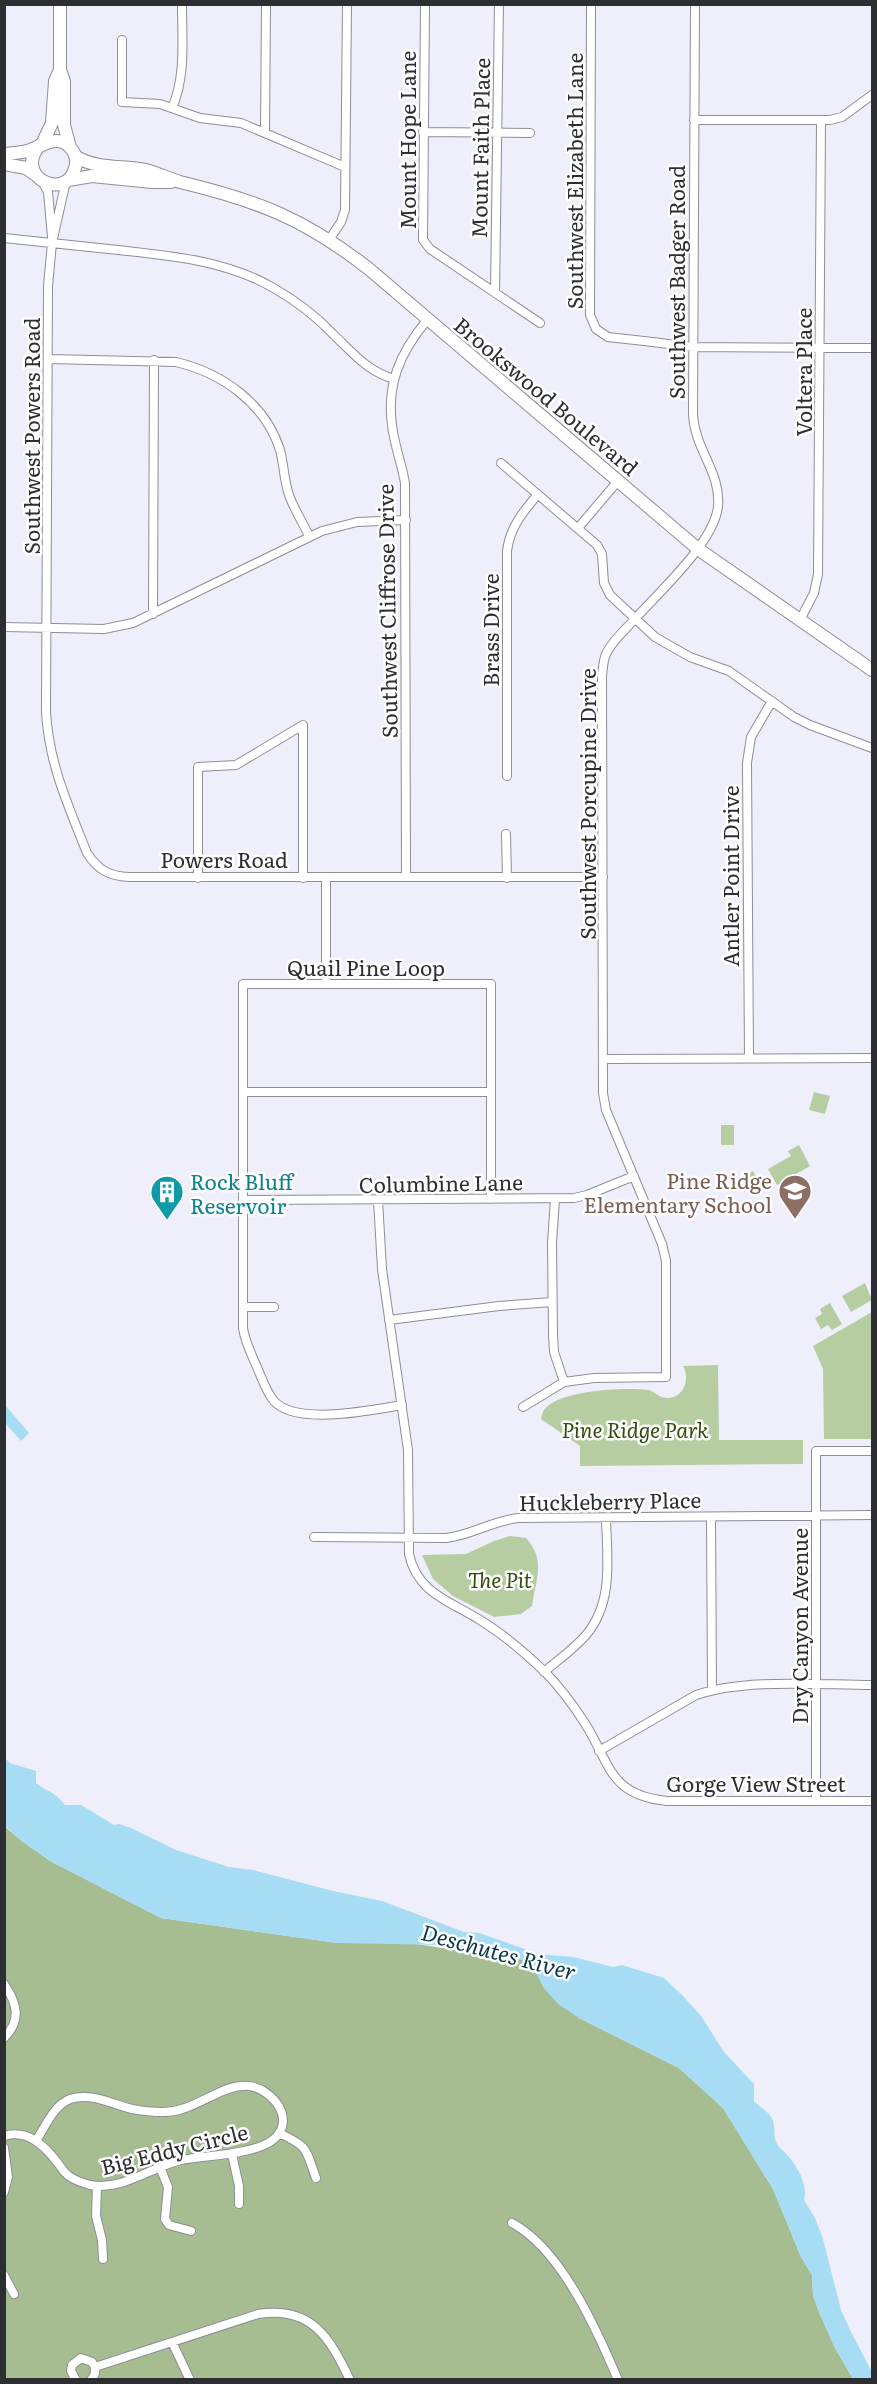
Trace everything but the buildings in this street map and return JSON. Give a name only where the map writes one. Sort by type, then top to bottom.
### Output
[{"type":"main road","points":[[4,164],[26,168],[39,178],[55,185],[67,180],[75,169],[73,152],[63,125],[64,81],[60,70],[60,4]]},
{"type":"main road","points":[[39,178],[32,162],[33,156],[52,123],[55,81],[60,70]]},
{"type":"main road","points":[[4,154],[26,151],[59,141],[73,152]]},
{"type":"main road","name":"Brookswood Boulevard","points":[[73,152],[93,164],[146,170],[179,182],[212,189],[259,204],[303,224],[329,240],[369,269],[698,549],[873,670]]},
{"type":"main road","name":"Brookswood Boulevard","points":[[67,180],[92,176],[152,182],[179,182]]},
{"type":"street","points":[[172,108],[179,93],[181,76],[182,4]]},
{"type":"street","points":[[265,133],[266,4]]},
{"type":"street","points":[[329,240],[341,222],[345,210],[347,4]]},
{"type":"street","name":"Mount Hope Lane","points":[[425,4],[423,132],[423,235],[425,242],[430,249],[540,322]]},
{"type":"street","name":"Mount Faith Place","points":[[495,293],[499,4]]},
{"type":"street","name":"Southwest Elizabeth Lane","points":[[591,4],[590,315],[596,329],[608,337],[693,346],[873,348]]},
{"type":"street","name":"Southwest Badger Road","points":[[695,4],[694,431],[715,478],[718,494],[715,520],[698,549]]},
{"type":"street","points":[[122,40],[122,102],[147,102],[200,118],[241,123],[345,167]]},
{"type":"street","points":[[694,120],[821,121],[842,117],[873,95]]},
{"type":"street","name":"Voltera Place","points":[[800,620],[814,593],[818,574],[821,121]]},
{"type":"street","points":[[423,132],[530,133]]},
{"type":"street","points":[[39,178],[48,192],[52,243]]},
{"type":"street","points":[[52,243],[67,180]]},
{"type":"street","points":[[4,237],[194,259],[229,268],[255,278],[287,296],[320,322],[351,354],[371,369],[394,380]]},
{"type":"street","name":"Southwest Powers Road","points":[[47,628],[48,286],[52,243]]},
{"type":"street","name":"Southwest Cliffrose Drive","points":[[406,877],[405,483],[391,416],[391,399],[394,380],[406,348],[428,319]]},
{"type":"street","points":[[49,359],[154,360],[194,366],[232,386],[254,404],[274,434],[290,496],[309,537]]},
{"type":"street","points":[[153,614],[154,360]]},
{"type":"street","points":[[501,463],[600,549],[604,583],[610,595],[655,637],[673,649],[729,671],[810,725],[873,748]]},
{"type":"street","points":[[578,528],[618,481]]},
{"type":"street","name":"Brass Drive","points":[[507,776],[507,551],[512,529],[538,494]]},
{"type":"street","points":[[4,627],[118,627],[153,614],[337,525],[406,520]]},
{"type":"street","name":"Southwest Porcupine Drive","points":[[564,1382],[594,1378],[666,1377],[666,1261],[662,1244],[606,1110],[603,1093],[603,663],[612,643],[698,549]]},
{"type":"street","name":"Powers Road","points":[[47,628],[46,712],[51,756],[79,833],[94,865],[103,872],[115,876],[198,878],[603,877]]},
{"type":"street","name":"Antler Point Drive","points":[[749,1058],[747,763],[751,737],[772,701]]},
{"type":"street","points":[[198,878],[198,767],[236,765],[303,725],[303,878]]},
{"type":"street","points":[[506,834],[507,878]]},
{"type":"street","points":[[326,878],[326,984]]},
{"type":"street","name":"Quail Pine Loop","points":[[402,1405],[340,1413],[305,1413],[282,1407],[274,1401],[266,1388],[246,1342],[243,1328],[243,984],[491,984],[491,1198]]},
{"type":"street","points":[[603,1059],[873,1058]]},
{"type":"street","points":[[243,1092],[491,1092]]},
{"type":"street","name":"Columbine Lane","points":[[243,1200],[555,1199],[587,1195],[634,1176]]},
{"type":"street","points":[[523,1407],[564,1382],[554,1352],[552,1302],[555,1199]]},
{"type":"street","name":"Gorge View Street","points":[[378,1200],[382,1269],[408,1450],[411,1566],[423,1586],[440,1599],[479,1620],[510,1641],[544,1672],[575,1710],[606,1766],[621,1784],[637,1794],[654,1800],[873,1801]]},
{"type":"street","points":[[389,1320],[499,1306],[552,1302]]},
{"type":"street","points":[[243,1307],[274,1307]]},
{"type":"street","name":"Dry Canyon Avenue","points":[[816,1801],[816,1450],[873,1450]]},
{"type":"street","name":"Huckleberry Place","points":[[314,1537],[460,1536],[492,1523],[518,1518],[873,1515]]},
{"type":"street","points":[[711,1517],[712,1689]]},
{"type":"street","points":[[544,1672],[585,1636],[603,1605],[607,1587],[606,1518]]},
{"type":"street","points":[[599,1751],[696,1695],[712,1689],[740,1685],[873,1685]]},
{"type":"street","points":[[4,1984],[15,2004],[16,2019],[4,2038]]},
{"type":"street","name":"Big Eddy Circle","points":[[242,2086],[263,2090],[277,2101],[282,2112],[279,2133],[267,2144],[232,2154],[181,2160],[112,2186],[86,2184],[68,2176],[49,2152],[36,2141],[57,2108],[68,2100],[98,2098],[135,2110],[166,2112],[193,2106],[228,2088],[242,2086]]},
{"type":"street","points":[[4,2136],[15,2133],[36,2141]]},
{"type":"street","points":[[279,2133],[297,2141],[304,2148],[316,2178]]},
{"type":"street","points":[[4,2148],[8,2177],[4,2192]]},
{"type":"street","points":[[232,2154],[239,2186],[239,2204]]},
{"type":"street","points":[[160,2167],[168,2187],[165,2219],[170,2225],[191,2231]]},
{"type":"street","points":[[97,2186],[96,2216],[102,2240],[103,2259]]},
{"type":"street","points":[[512,2223],[523,2229],[537,2242],[579,2297],[618,2379]]},
{"type":"street","points":[[4,2275],[14,2294]]},
{"type":"street","points":[[95,2367],[258,2314],[289,2312],[306,2319],[322,2333],[332,2345],[350,2379]]},
{"type":"street","points":[[172,2342],[190,2379]]},
{"type":"street","points":[[76,2379],[71,2371],[76,2360],[87,2358],[95,2367],[95,2373],[91,2379]]},
{"type":"green space","points":[[814,1092],[830,1096],[825,1114],[809,1110]]},
{"type":"green space","points":[[721,1125],[734,1125],[734,1145],[721,1145]]},
{"type":"green space","points":[[799,1145],[810,1166],[777,1185],[768,1169],[791,1156],[788,1151]]},
{"type":"green space","points":[[753,1171],[759,1182],[749,1188],[743,1177]]},
{"type":"green space","points":[[865,1283],[872,1300],[851,1312],[842,1296]]},
{"type":"green space","points":[[830,1303],[842,1324],[832,1330],[828,1325],[821,1329],[815,1318],[822,1314],[820,1309]]},
{"type":"green space","points":[[872,1312],[872,1439],[824,1439],[823,1369],[813,1346]]},
{"type":"green space","name":"Pine Ridge Park","points":[[718,1365],[719,1440],[803,1440],[803,1464],[580,1466],[580,1446],[541,1419],[544,1410],[552,1403],[593,1391],[638,1389],[651,1391],[666,1398],[674,1397],[685,1386],[686,1376],[683,1366]]},
{"type":"green space","name":"The Pit","points":[[510,1536],[526,1538],[538,1562],[532,1606],[521,1614],[494,1617],[453,1596],[433,1579],[422,1555],[466,1554]]},
{"type":"green space","points":[[4,1826],[52,1862],[161,1918],[338,1943],[409,1943],[523,1960],[533,1966],[544,1988],[579,2018],[679,2068],[723,2108],[773,2189],[801,2257],[812,2275],[813,2295],[819,2312],[835,2348],[853,2379],[5,2379]]},
{"type":"water","points":[[5,1405],[29,1433],[21,1441],[5,1423]]},
{"type":"water","name":"Deschutes River","points":[[4,1757],[10,1763],[36,1771],[36,1783],[65,1805],[81,1805],[114,1825],[119,1824],[131,1828],[176,1850],[229,1867],[253,1870],[382,1901],[464,1932],[479,1933],[539,1954],[573,1957],[613,1967],[622,1965],[664,1978],[701,2016],[724,2052],[754,2084],[754,2101],[771,2118],[777,2144],[793,2162],[802,2178],[805,2189],[804,2200],[815,2218],[823,2239],[841,2310],[872,2372],[872,2379],[853,2379],[835,2348],[813,2295],[812,2275],[801,2257],[773,2189],[723,2108],[679,2068],[579,2018],[558,2004],[544,1988],[533,1966],[522,1960],[473,1953],[444,1945],[338,1943],[161,1918],[52,1862],[5,1826]]},
{"type":"place","name":"Pine Ridge Elementary School","points":[[795,1220]]},
{"type":"place","name":"Rock Bluff Reservoir","points":[[167,1221]]}]
